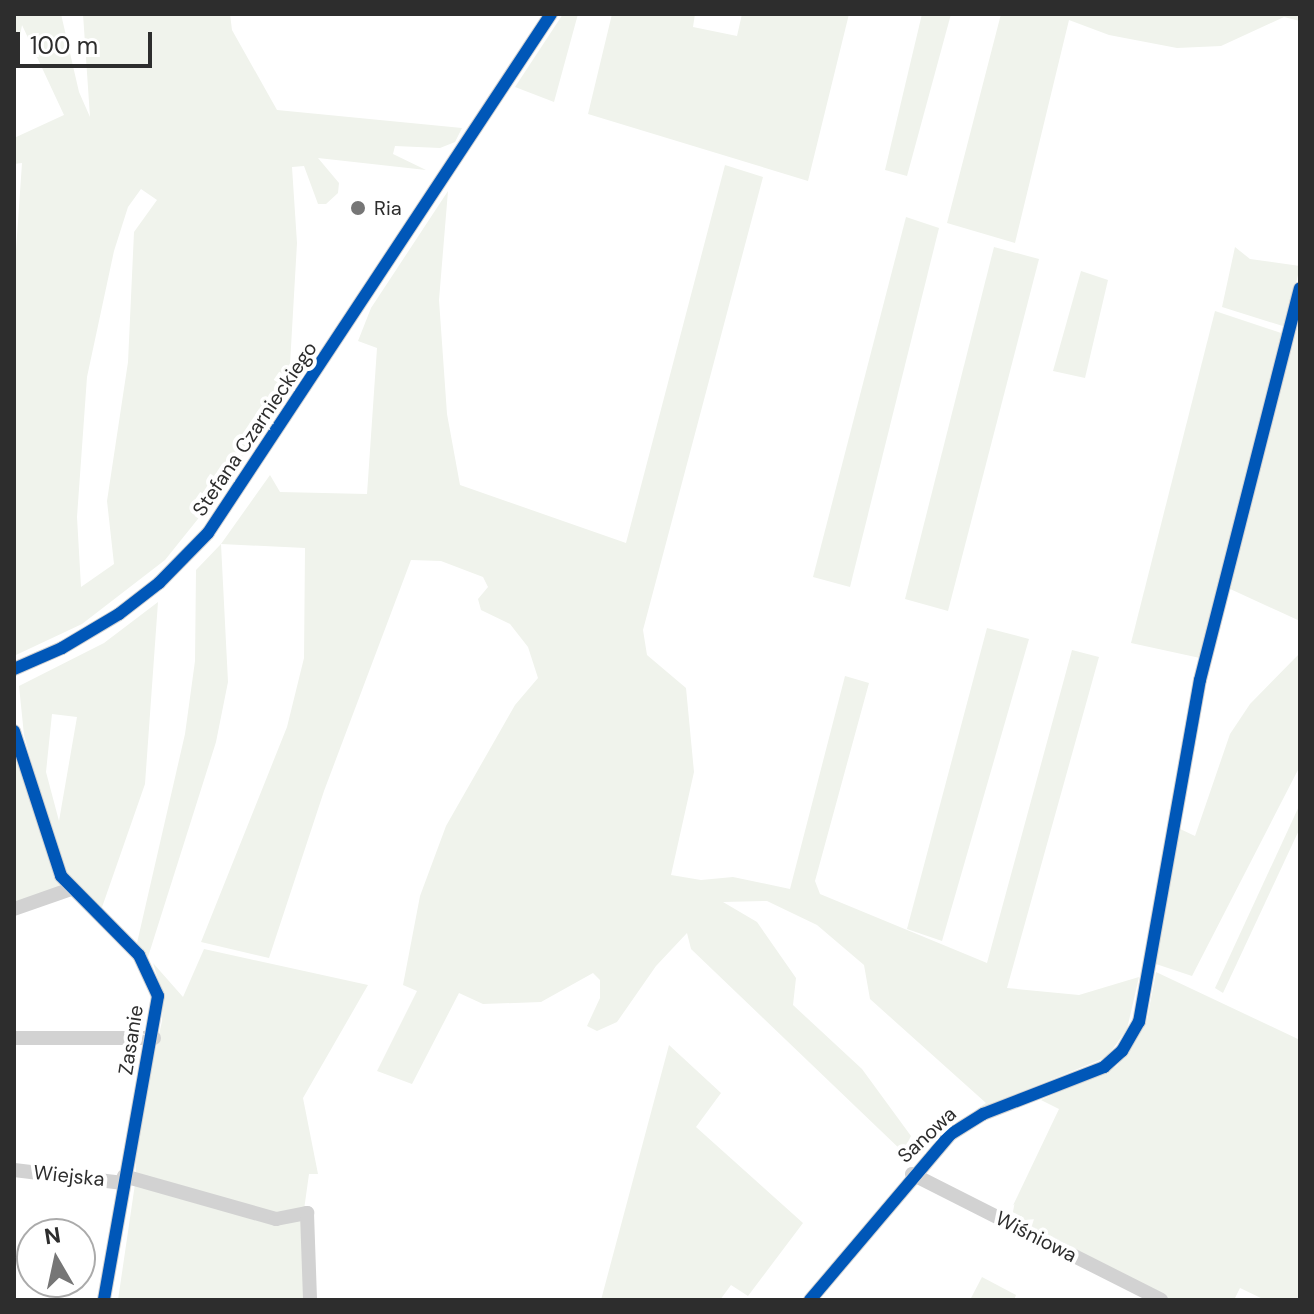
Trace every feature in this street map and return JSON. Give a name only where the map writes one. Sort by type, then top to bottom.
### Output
[{"type":"street","name":"Stefana Czarnieckiego","points":[[14,669],[62,648],[119,614],[195,548],[243,486],[551,14]]},
{"type":"street","name":"Sanowa","points":[[810,1300],[912,1174],[964,1124],[1089,1075],[1114,1060],[1143,1009],[1199,684],[1300,289]]},
{"type":"street","name":"Zasanie","points":[[14,731],[46,841],[71,889],[146,963],[158,996],[154,1038],[124,1179],[104,1300]]},
{"type":"street","points":[[14,909],[71,889]]},
{"type":"street","points":[[14,1038],[154,1038]]},
{"type":"street","name":"Wiejska","points":[[14,1170],[124,1179],[276,1219],[307,1213],[310,1300]]},
{"type":"street","name":"Wiśniowa","points":[[912,1174],[1161,1300]]},
{"type":"shaded area","points":[[14,14],[61,14],[79,92],[90,117],[83,14],[230,14],[232,30],[277,110],[462,128],[455,142],[440,148],[395,146],[393,154],[426,170],[318,158],[339,183],[338,193],[326,204],[318,204],[304,166],[292,167],[297,243],[289,382],[226,484],[165,560],[82,624],[16,655],[14,279],[22,163],[14,164],[14,138],[64,115],[22,25],[14,66]],"holes":[[[141,189],[157,200],[134,232],[128,362],[107,501],[114,564],[81,587],[77,517],[87,377],[114,251],[128,207]]]},
{"type":"shaded area","points":[[563,14],[578,14],[554,102],[515,87]]},
{"type":"shaded area","points":[[612,14],[695,14],[693,27],[737,36],[742,14],[849,14],[808,181],[588,114]]},
{"type":"shaded area","points":[[922,14],[951,14],[907,176],[885,170]]},
{"type":"shaded area","points":[[1001,14],[1300,14],[1300,21],[1284,17],[1221,46],[1177,48],[1109,35],[1069,20],[1015,243],[947,223]]},
{"type":"shaded area","points":[[725,165],[763,177],[643,630],[647,655],[686,688],[694,772],[671,875],[701,880],[733,877],[790,889],[845,676],[869,683],[815,881],[820,894],[987,963],[1072,650],[1099,657],[1007,988],[1079,995],[1139,977],[1127,1029],[1107,1057],[974,1111],[986,1103],[870,999],[864,965],[817,925],[767,901],[723,902],[757,922],[796,978],[793,1005],[862,1069],[911,1136],[903,1152],[691,949],[687,933],[656,966],[617,1022],[597,1031],[587,1026],[600,998],[600,980],[593,973],[541,1002],[483,1004],[459,993],[412,1084],[377,1071],[417,991],[403,985],[420,896],[446,826],[515,705],[538,678],[528,647],[510,624],[481,610],[478,599],[488,587],[483,577],[441,561],[411,560],[324,791],[269,958],[201,942],[287,727],[304,658],[305,548],[221,544],[270,475],[280,492],[367,494],[377,348],[358,341],[371,308],[448,191],[439,300],[447,414],[460,485],[626,543]]},
{"type":"shaded area","points":[[906,217],[939,228],[850,587],[813,577]]},
{"type":"shaded area","points":[[994,247],[1039,259],[948,611],[905,599]]},
{"type":"shaded area","points":[[1235,247],[1250,259],[1300,266],[1286,327],[1222,307]]},
{"type":"shaded area","points":[[1081,271],[1108,280],[1085,378],[1053,371]]},
{"type":"shaded area","points":[[1300,307],[1300,621],[1228,588]]},
{"type":"shaded area","points":[[1215,311],[1284,334],[1200,658],[1131,643]]},
{"type":"shaded area","points":[[221,544],[228,682],[216,742],[148,957],[137,943],[185,734],[195,661],[196,570]]},
{"type":"shaded area","points":[[158,602],[145,784],[100,913],[66,874],[56,852],[24,735],[19,686],[104,643]],"holes":[[[52,714],[77,717],[59,821],[46,772]]]},
{"type":"shaded area","points":[[987,628],[1029,639],[942,941],[907,929]]},
{"type":"shaded area","points":[[1300,653],[1300,766],[1192,976],[1156,964],[1178,828],[1195,836],[1230,734],[1250,704]]},
{"type":"shaded area","points":[[14,751],[61,889],[14,903]]},
{"type":"shaded area","points":[[1300,804],[1300,828],[1223,993],[1215,988]]},
{"type":"shaded area","points":[[204,949],[368,985],[303,1098],[318,1174],[309,1174],[303,1217],[307,1300],[118,1300],[136,1177],[135,1143],[162,1021],[163,995],[153,963],[183,997]]},
{"type":"shaded area","points":[[1156,972],[1300,1040],[1300,1300],[1265,1300],[1240,1288],[1234,1300],[1172,1300],[1007,1218],[1059,1109],[1041,1100],[1117,1066],[1147,1020]]},
{"type":"shaded area","points":[[669,1045],[721,1093],[696,1127],[803,1223],[748,1296],[731,1285],[720,1300],[601,1300]]},
{"type":"shaded area","points":[[982,1277],[1016,1295],[1014,1300],[970,1300]]},
{"type":"cycle path","points":[[14,669],[62,648],[119,614],[159,583],[208,533],[551,14]]},
{"type":"cycle path","points":[[810,1300],[951,1134],[983,1114],[1104,1067],[1122,1051],[1139,1022],[1200,680],[1300,289]]},
{"type":"cycle path","points":[[14,731],[61,876],[139,955],[158,996],[104,1300]]},
{"type":"place","name":"Ria","points":[[358,208]]}]
